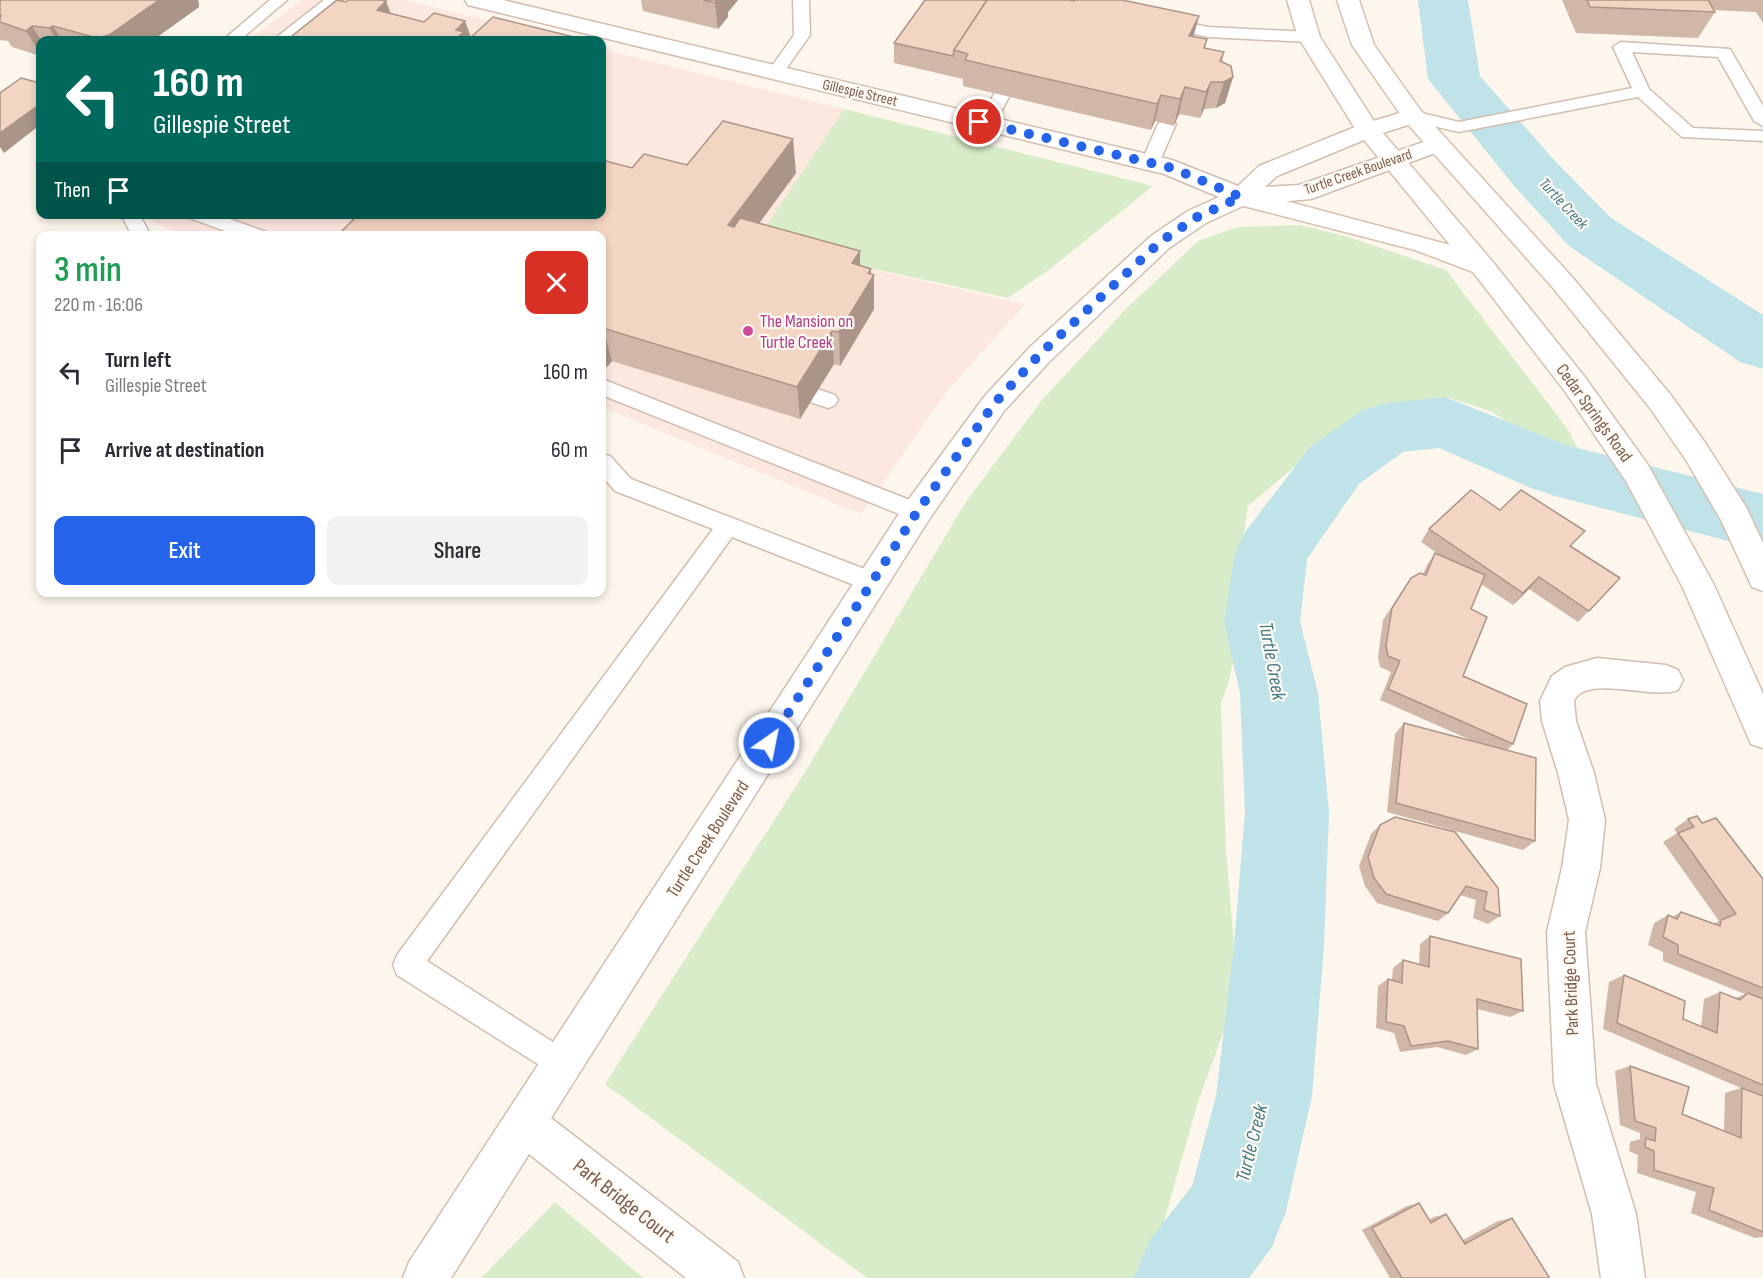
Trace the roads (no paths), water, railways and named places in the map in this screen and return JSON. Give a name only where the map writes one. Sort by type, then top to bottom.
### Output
[{"type":"street","name":"Gillespie Street","points":[[476,0],[1172,168],[1241,197],[1424,244],[1483,267]]},
{"type":"street","points":[[1298,0],[1303,24],[1309,37],[1368,130]]},
{"type":"street","points":[[1348,0],[1355,29],[1363,45],[1413,116],[1563,283],[1660,401],[1696,452],[1735,516],[1763,578]]},
{"type":"street","name":"Turtle Creek Boulevard","points":[[425,1278],[917,512],[994,404],[1040,354],[1160,242],[1197,217],[1241,197],[1268,171],[1368,130],[1413,116]]},
{"type":"street","name":"Cedar Springs Road","points":[[1368,130],[1483,267],[1574,383],[1637,473],[1698,585],[1763,733]]},
{"type":"street","name":"Turtle Creek Boulevard","points":[[1241,197],[1302,193],[1438,144]]},
{"type":"street","name":"Park Bridge Court","points":[[1623,1278],[1614,1214],[1575,1084],[1566,932],[1581,868],[1587,820],[1576,773],[1559,721],[1557,701],[1564,686],[1577,677],[1597,673],[1666,680]]},
{"type":"street","name":"Park Bridge Court","points":[[525,1124],[615,1192],[722,1278]]},
{"type":"lane","points":[[236,36],[279,0]]},
{"type":"lane","points":[[286,36],[334,0]]},
{"type":"lane","points":[[775,73],[802,35],[801,0]]},
{"type":"lane","points":[[1151,20],[1206,38],[1309,37]]},
{"type":"lane","points":[[1763,122],[1724,52],[1622,48],[1642,91],[1688,133],[1763,136]]},
{"type":"lane","points":[[1413,116],[1459,127],[1642,91]]},
{"type":"lane","points":[[986,123],[1002,95]]},
{"type":"lane","points":[[1150,163],[1167,124]]},
{"type":"lane","points":[[1438,144],[1459,127]]},
{"type":"lane","points":[[210,219],[245,231]]},
{"type":"lane","points":[[606,389],[917,512]]},
{"type":"lane","points":[[606,466],[623,485],[872,582]]},
{"type":"lane","points":[[563,1065],[407,965],[728,526]]},
{"type":"waterway","name":"Turtle Creek","points":[[1443,0],[1454,79],[1535,174],[1590,232],[1763,346]]},
{"type":"waterway","name":"Turtle Creek","points":[[1186,1278],[1236,1211],[1264,1096],[1279,945],[1287,812],[1279,693],[1262,622],[1271,553],[1335,465],[1387,428],[1445,422],[1555,469],[1763,522]]},
{"type":"place","name":"The Mansion on Turtle Creek","points":[[748,331]]}]
